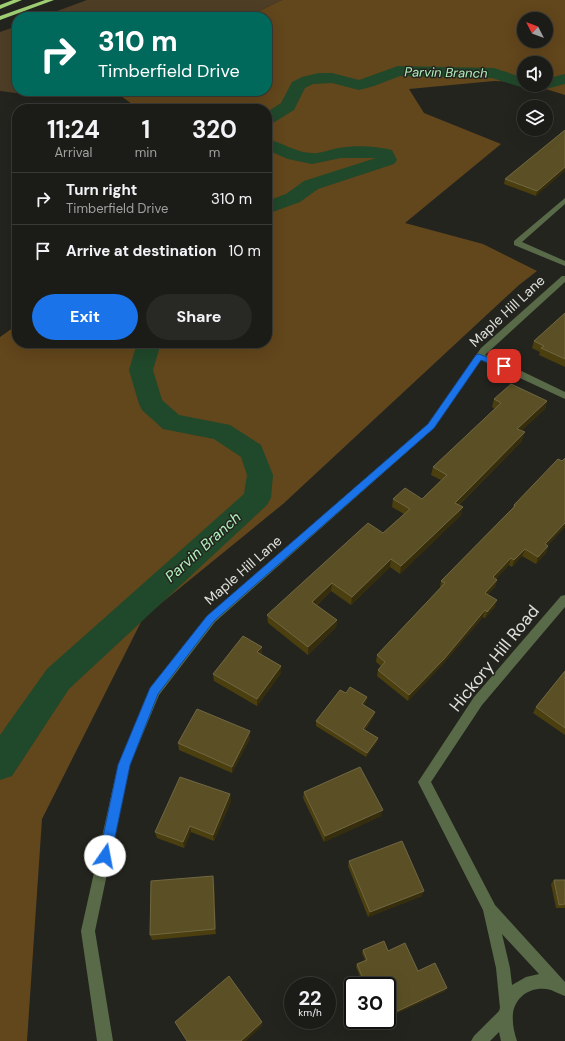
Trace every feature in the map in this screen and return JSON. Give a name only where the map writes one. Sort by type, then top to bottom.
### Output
[{"type":"highway","points":[[0,7],[19,0]]},
{"type":"highway","points":[[17,12],[52,0]]},
{"type":"highway","points":[[0,18],[12,14]]},
{"type":"street","points":[[565,200],[517,243],[565,264]]},
{"type":"street","name":"Maple Hill Lane","points":[[105,1041],[88,931],[124,765],[154,692],[211,618],[431,426],[479,356],[495,339],[565,278]]},
{"type":"street","points":[[479,356],[508,368],[565,396]]},
{"type":"street","name":"Hickory Hill Road","points":[[509,1041],[506,1031],[503,968],[489,908],[424,782],[478,701],[565,599]]},
{"type":"street","name":"Hickory Hill Road","points":[[489,908],[562,986]]},
{"type":"street","points":[[479,1041],[506,1011],[512,995],[526,984],[536,981],[545,981],[562,986]]},
{"type":"shaded area","points":[[87,0],[282,0],[257,12],[55,12]]},
{"type":"shaded area","points":[[282,0],[565,0],[565,95],[553,91],[553,56],[517,56],[517,82],[494,81],[409,89],[424,113],[501,144],[405,223],[483,244],[537,271],[519,285],[283,504],[143,618],[42,819],[27,1041],[0,1041],[0,337],[12,329],[12,348],[272,348],[272,104],[132,104],[121,96],[272,96],[272,12],[257,12]]},
{"type":"shaded area","points":[[12,28],[12,92],[0,91],[0,32]]},
{"type":"building","points":[[565,130],[565,167],[537,191],[505,179]]},
{"type":"building","points":[[565,313],[565,359],[541,348],[544,346],[534,341]]},
{"type":"building","points":[[511,384],[547,401],[517,429],[525,432],[455,503],[463,507],[401,566],[391,559],[352,597],[332,583],[312,602],[337,620],[308,647],[267,615],[368,523],[383,533],[410,509],[393,499],[405,488],[422,499],[447,475],[433,467],[501,403],[494,399]]},
{"type":"building","points":[[565,458],[565,523],[545,544],[548,546],[538,557],[525,549],[514,560],[511,558],[493,577],[497,580],[485,593],[497,600],[487,612],[485,610],[444,659],[409,695],[378,670],[385,662],[377,655],[445,583],[441,581],[515,506],[514,505],[558,459],[562,461]]},
{"type":"building","points":[[243,636],[262,647],[257,652],[281,666],[257,699],[213,674]]},
{"type":"building","points":[[565,671],[565,728],[536,707]]},
{"type":"building","points":[[350,687],[367,697],[362,704],[375,712],[363,729],[378,738],[367,753],[316,721],[340,690],[346,693]]},
{"type":"building","points":[[197,709],[250,731],[232,767],[178,743]]},
{"type":"building","points":[[360,767],[383,810],[325,836],[304,792]]},
{"type":"building","points":[[180,777],[230,794],[213,835],[190,826],[183,842],[155,832]]},
{"type":"building","points":[[402,841],[424,891],[370,912],[349,861]]},
{"type":"building","points":[[213,876],[215,929],[150,935],[151,881]]},
{"type":"building","points":[[554,880],[565,880],[565,904],[559,905]]},
{"type":"building","points":[[384,941],[388,951],[405,943],[418,971],[435,963],[447,988],[396,1012],[396,977],[362,977],[357,964],[367,960],[363,950]]},
{"type":"building","points":[[229,976],[262,1022],[241,1041],[187,1041],[175,1022]]},
{"type":"waterway","name":"Parvin Branch","points":[[272,116],[288,106],[298,85],[308,80],[319,78],[332,78],[359,85],[398,71],[494,73],[517,81]]},
{"type":"waterway","name":"Parvin Branch","points":[[553,82],[565,79]]},
{"type":"waterway","name":"Parvin Branch","points":[[272,146],[294,155],[312,159],[341,153],[373,152],[386,154],[388,160],[311,185],[293,198],[272,206]]},
{"type":"waterway","name":"Parvin Branch","points":[[0,764],[58,679],[257,498],[260,475],[252,452],[221,431],[172,423],[151,404],[141,370],[148,348]]},
{"type":"route","points":[[105,856],[124,765],[154,692],[211,618],[431,426],[479,356],[504,366]]}]
